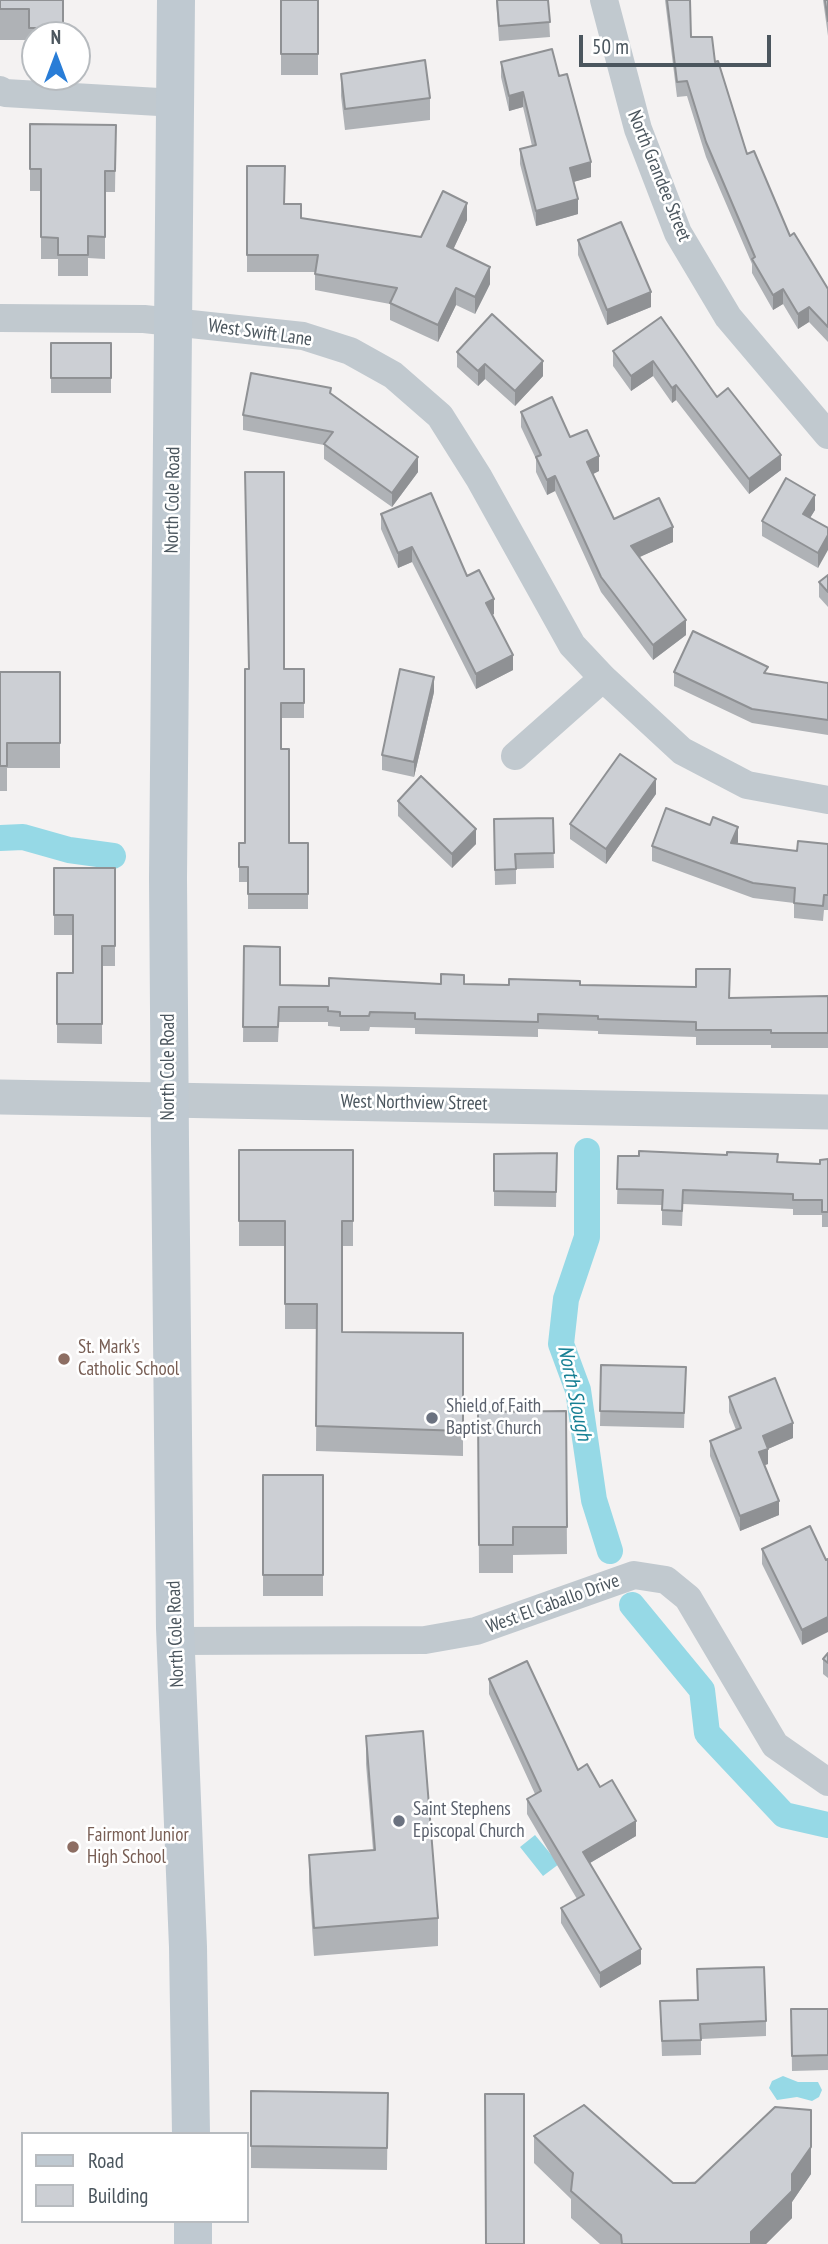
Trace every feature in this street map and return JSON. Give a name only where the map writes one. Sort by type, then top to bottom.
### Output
[{"type":"main road","name":"North Cole Road","points":[[176,0],[169,878],[170,1097],[176,1641],[188,1947],[191,2132]]},
{"type":"main road","points":[[193,2223],[193,2244]]},
{"type":"street","name":"North Grandee Street","points":[[604,0],[638,129],[678,233],[728,317],[828,435]]},
{"type":"street","points":[[0,90],[5,93],[176,103]]},
{"type":"street","name":"West Swift Lane","points":[[0,318],[144,319],[303,336],[350,351],[393,375],[440,416],[479,478],[572,645],[603,678],[682,751],[747,785],[828,800]]},
{"type":"street","points":[[515,755],[603,678]]},
{"type":"street","name":"West Northview Street","points":[[0,1097],[170,1097],[828,1112]]},
{"type":"street","name":"West El Caballo Drive","points":[[176,1641],[425,1640],[476,1631],[634,1575],[666,1580],[688,1598],[775,1745],[828,1782]]},
{"type":"water","points":[[535,1835],[559,1864],[543,1876],[520,1847]]},
{"type":"water","points":[[783,2076],[798,2082],[818,2082],[822,2090],[819,2097],[812,2101],[797,2097],[777,2100],[769,2088],[772,2081]]},
{"type":"building","points":[[0,0],[63,0],[63,21],[29,21],[29,9],[0,9]]},
{"type":"building","points":[[281,0],[318,0],[318,54],[281,54]]},
{"type":"building","points":[[497,0],[548,0],[550,22],[499,26]]},
{"type":"building","points":[[667,0],[690,0],[691,37],[712,37],[715,62],[718,61],[747,154],[754,151],[790,236],[794,233],[828,289],[828,327],[809,307],[798,314],[783,289],[773,295],[752,259],[755,257],[706,142],[687,81],[677,82]]},
{"type":"building","points":[[825,0],[828,0],[828,21]]},
{"type":"building","points":[[552,49],[559,76],[567,74],[591,162],[570,168],[578,199],[536,211],[520,149],[536,145],[523,92],[509,96],[501,62]]},
{"type":"building","points":[[425,60],[430,98],[345,109],[341,74]]},
{"type":"building","points":[[30,124],[116,125],[115,171],[105,171],[105,237],[88,236],[88,255],[58,255],[58,238],[41,237],[41,169],[30,169]]},
{"type":"building","points":[[247,166],[285,166],[284,204],[301,204],[301,218],[421,237],[443,191],[467,203],[447,246],[490,267],[475,297],[456,288],[438,325],[390,303],[397,288],[315,274],[318,255],[247,255]]},
{"type":"building","points":[[621,222],[651,292],[607,310],[578,240]]},
{"type":"building","points":[[492,314],[543,361],[515,391],[485,364],[478,371],[457,352]]},
{"type":"building","points":[[661,317],[717,397],[728,388],[781,455],[749,479],[676,385],[672,388],[653,361],[631,376],[613,351]]},
{"type":"building","points":[[51,343],[111,343],[111,378],[51,378]]},
{"type":"building","points":[[251,373],[331,388],[330,393],[418,457],[392,493],[324,444],[333,432],[243,415]]},
{"type":"building","points":[[552,397],[570,437],[587,430],[599,456],[587,462],[614,519],[659,498],[673,527],[631,546],[686,620],[653,645],[601,577],[555,476],[547,480],[536,457],[541,455],[521,412]]},
{"type":"building","points":[[245,472],[284,472],[284,669],[304,669],[304,703],[281,703],[281,749],[289,749],[289,843],[308,843],[308,894],[248,894],[248,867],[239,867],[239,843],[245,843],[245,669],[249,669]]},
{"type":"building","points":[[786,478],[815,495],[803,514],[828,528],[828,535],[818,553],[762,521]]},
{"type":"building","points":[[431,493],[467,576],[479,570],[494,599],[486,603],[513,655],[476,674],[412,547],[398,553],[381,514]]},
{"type":"building","points":[[828,575],[828,592],[819,582]]},
{"type":"building","points":[[693,631],[768,667],[764,673],[828,683],[828,720],[752,709],[674,672]]},
{"type":"building","points":[[400,669],[434,677],[414,762],[382,755]]},
{"type":"building","points":[[0,672],[60,672],[60,743],[7,743],[7,766],[0,766]]},
{"type":"building","points":[[620,754],[656,779],[606,849],[570,824]]},
{"type":"building","points":[[421,776],[476,829],[452,854],[398,801]]},
{"type":"building","points":[[666,808],[710,825],[713,817],[738,827],[731,843],[797,851],[798,841],[828,844],[828,895],[824,895],[823,906],[794,903],[795,888],[753,883],[652,846]]},
{"type":"building","points":[[553,818],[554,853],[515,854],[516,869],[495,870],[494,819]]},
{"type":"building","points":[[54,868],[115,868],[115,946],[102,946],[102,1024],[57,1024],[57,973],[73,973],[73,915],[54,915]]},
{"type":"building","points":[[244,946],[280,947],[280,985],[329,986],[329,978],[441,984],[441,974],[464,975],[464,984],[509,985],[509,979],[580,981],[580,985],[696,987],[696,969],[730,969],[729,998],[828,996],[828,1033],[696,1030],[696,1022],[598,1019],[598,1016],[538,1014],[538,1022],[415,1019],[415,1013],[370,1012],[369,1016],[340,1016],[340,1012],[328,1011],[328,1007],[279,1007],[278,1027],[243,1027]]},
{"type":"building","points":[[239,1150],[353,1150],[353,1221],[342,1221],[342,1332],[463,1333],[463,1431],[316,1426],[317,1304],[285,1304],[285,1221],[239,1221]]},
{"type":"building","points":[[639,1151],[727,1155],[727,1152],[778,1154],[777,1162],[820,1164],[820,1160],[828,1159],[828,1212],[822,1212],[822,1200],[793,1200],[793,1194],[683,1190],[682,1211],[662,1210],[663,1190],[617,1189],[618,1156],[639,1156]]},
{"type":"building","points":[[557,1153],[556,1192],[494,1191],[494,1154]]},
{"type":"building","points":[[601,1365],[686,1367],[684,1413],[600,1411]]},
{"type":"building","points":[[775,1378],[793,1423],[763,1436],[768,1449],[759,1452],[779,1501],[740,1516],[710,1441],[741,1428],[729,1397]]},
{"type":"building","points":[[566,1411],[567,1527],[513,1527],[513,1545],[479,1545],[478,1412]]},
{"type":"building","points":[[263,1475],[323,1475],[323,1575],[263,1575]]},
{"type":"building","points":[[810,1526],[826,1560],[828,1559],[828,1617],[802,1630],[762,1549]]},
{"type":"building","points":[[527,1661],[578,1770],[587,1764],[600,1787],[612,1780],[636,1821],[583,1852],[641,1949],[600,1973],[561,1908],[584,1895],[527,1799],[541,1791],[489,1679]]},
{"type":"building","name":"Saint Stephens Episcopal Church","points":[[423,1731],[438,1918],[314,1928],[309,1855],[375,1850],[366,1736]]},
{"type":"building","points":[[764,1967],[766,2021],[700,2024],[701,2040],[662,2041],[660,2001],[698,2000],[697,1969]]},
{"type":"building","points":[[791,2009],[828,2009],[828,2055],[792,2056]]},
{"type":"building","points":[[251,2091],[388,2093],[387,2148],[251,2146]]},
{"type":"building","points":[[485,2094],[524,2094],[524,2244],[486,2244]]},
{"type":"building","points":[[584,2105],[673,2183],[695,2183],[775,2107],[811,2110],[811,2147],[792,2174],[792,2191],[751,2232],[751,2244],[622,2244],[621,2235],[571,2191],[573,2173],[534,2136]]},
{"type":"waterway","name":"North Slough","points":[[0,838],[23,837],[69,850],[113,856]]},
{"type":"waterway","name":"North Slough","points":[[587,1151],[587,1237],[566,1299],[561,1344],[578,1390],[594,1500],[610,1551]]},
{"type":"waterway","name":"North Slough","points":[[632,1605],[702,1690],[707,1733],[784,1815],[828,1825]]},
{"type":"place","name":"St. Mark's Catholic School","points":[[64,1359]]},
{"type":"place","name":"Shield of Faith Baptist Church","points":[[432,1418]]},
{"type":"place","name":"Saint Stephens Episcopal Church","points":[[399,1821]]},
{"type":"place","name":"Fairmont Junior High School","points":[[73,1847]]}]
